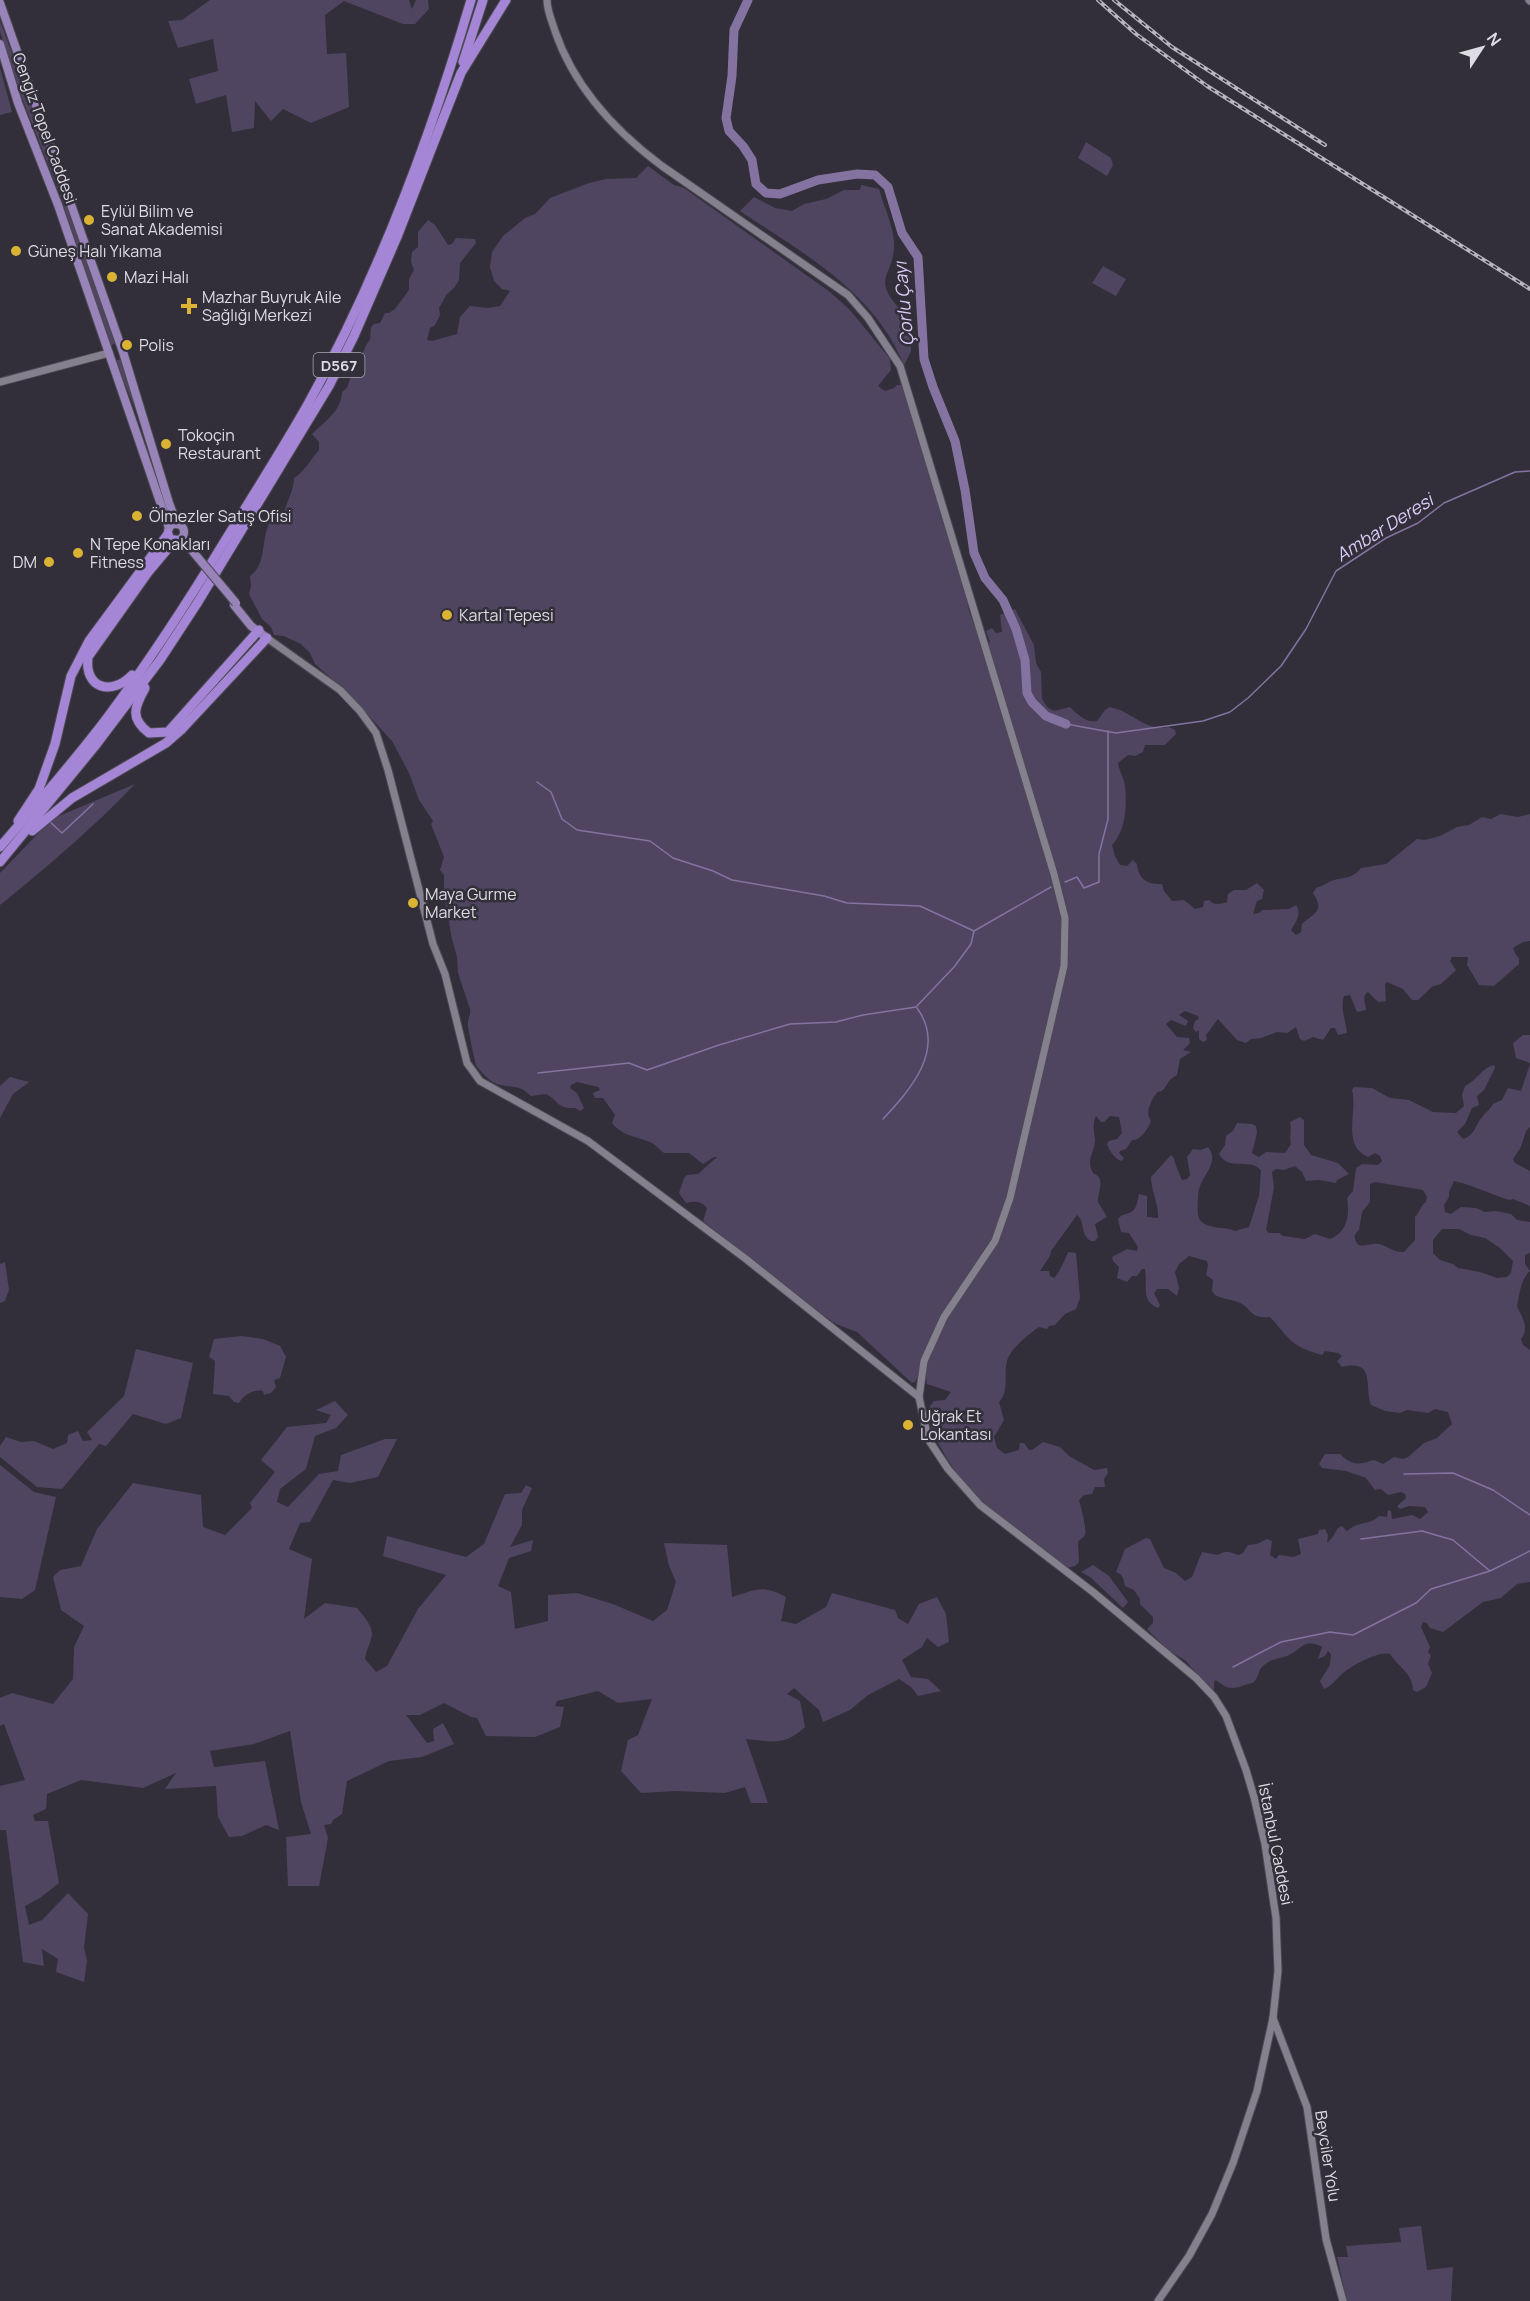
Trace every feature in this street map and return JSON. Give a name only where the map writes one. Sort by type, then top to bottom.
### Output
[{"type":"highway","name":"D567","points":[[156,657],[308,404],[342,339],[408,189],[454,57],[471,0]]},
{"type":"highway","name":"D567","points":[[0,862],[4,847],[101,738],[209,585],[329,386],[372,297],[431,149],[483,0]]},
{"type":"highway","points":[[431,149],[461,73],[506,0]]},
{"type":"highway","points":[[156,657],[117,687],[97,684],[89,673],[88,657],[92,650],[172,535]]},
{"type":"highway","points":[[4,847],[39,789],[55,744],[71,676],[89,641],[172,535]]},
{"type":"highway","points":[[156,657],[135,713],[142,727],[149,733],[159,734],[168,732],[174,726],[259,630]]},
{"type":"highway","points":[[4,847],[72,798],[166,743],[182,729],[267,638]]},
{"type":"main road","points":[[0,3],[122,349],[168,503],[177,524],[182,526],[188,549]]},
{"type":"main road","name":"Cengiz Topel Caddesi","points":[[0,44],[18,103],[58,205],[172,535]]},
{"type":"main road","points":[[109,354],[117,357],[122,349]]},
{"type":"main road","points":[[172,535],[177,524]]},
{"type":"main road","points":[[172,535],[181,538],[184,533]]},
{"type":"main road","points":[[172,535],[188,549],[267,638]]},
{"type":"street","points":[[547,0],[547,7],[559,41],[574,71],[591,99],[610,122],[632,143],[662,166],[848,295],[868,318],[900,366],[1054,874],[1065,918],[1064,966],[1010,1198],[994,1241],[944,1317],[924,1361],[919,1397]]},
{"type":"street","points":[[0,382],[109,354]]},
{"type":"street","points":[[267,638],[340,690],[360,711],[376,733],[388,770],[433,944],[445,974],[467,1063],[480,1081],[588,1140],[746,1260],[919,1397]]},
{"type":"street","name":"İstanbul Caddesi","points":[[919,1397],[928,1439],[948,1469],[980,1505],[1094,1592],[1196,1678],[1214,1697],[1226,1716],[1246,1770],[1267,1855],[1276,1918],[1278,1971],[1273,2018],[1257,2091],[1233,2163],[1189,2256],[1158,2301]]},
{"type":"street","name":"Beyciler Yolu","points":[[1273,2018],[1307,2107],[1326,2239],[1343,2301]]},
{"type":"shaded area","points":[[210,0],[409,0],[412,9],[416,0],[428,0],[429,9],[415,24],[403,24],[344,1],[325,15],[327,54],[346,53],[349,107],[311,123],[283,109],[271,121],[255,101],[254,128],[232,132],[226,95],[196,104],[189,79],[218,71],[213,39],[178,48],[168,21],[182,20]]},
{"type":"shaded area","points":[[0,21],[63,190],[59,192],[20,93],[0,32]]},
{"type":"shaded area","points":[[0,68],[12,112],[0,115]]},
{"type":"shaded area","points":[[1086,142],[1111,158],[1113,165],[1107,176],[1078,158]]},
{"type":"shaded area","points":[[648,166],[674,185],[684,188],[830,292],[850,310],[890,359],[891,370],[878,386],[885,391],[901,385],[910,405],[941,517],[964,587],[969,611],[982,645],[987,646],[990,642],[986,631],[992,628],[996,633],[1002,632],[1000,615],[1015,609],[1034,645],[1036,663],[1041,672],[1042,699],[1047,707],[1054,711],[1070,707],[1089,721],[1097,721],[1110,707],[1121,710],[1151,726],[1169,727],[1175,730],[1176,734],[1165,745],[1145,745],[1143,752],[1135,756],[1128,755],[1118,763],[1125,786],[1126,802],[1123,825],[1112,845],[1120,865],[1127,866],[1133,860],[1137,864],[1139,874],[1145,880],[1162,884],[1164,891],[1172,901],[1184,900],[1195,909],[1203,907],[1204,901],[1209,900],[1218,904],[1227,902],[1228,894],[1234,890],[1246,890],[1257,883],[1264,890],[1262,899],[1257,901],[1253,914],[1262,910],[1289,909],[1296,905],[1298,915],[1291,930],[1296,935],[1301,932],[1302,924],[1318,909],[1317,899],[1313,893],[1316,888],[1334,880],[1352,876],[1361,868],[1386,864],[1417,839],[1425,840],[1440,836],[1457,827],[1469,825],[1482,817],[1491,819],[1501,814],[1518,817],[1530,814],[1530,941],[1513,948],[1519,958],[1519,964],[1494,986],[1479,985],[1467,965],[1468,957],[1452,957],[1450,961],[1456,970],[1418,1000],[1412,1000],[1403,989],[1387,982],[1385,984],[1386,1001],[1378,1002],[1368,992],[1364,998],[1366,1010],[1357,1012],[1350,995],[1344,996],[1343,1010],[1347,1033],[1338,1035],[1335,1028],[1331,1028],[1323,1040],[1313,1037],[1304,1041],[1300,1039],[1296,1027],[1287,1033],[1277,1032],[1251,1039],[1246,1043],[1237,1040],[1218,1019],[1206,1035],[1207,1040],[1203,1042],[1199,1039],[1199,1030],[1196,1032],[1193,1028],[1195,1021],[1199,1019],[1198,1016],[1185,1011],[1179,1015],[1188,1021],[1186,1026],[1171,1020],[1166,1024],[1177,1037],[1189,1038],[1190,1043],[1183,1050],[1191,1052],[1180,1059],[1177,1075],[1154,1097],[1148,1111],[1150,1124],[1141,1137],[1132,1140],[1126,1149],[1120,1151],[1119,1153],[1124,1158],[1122,1161],[1113,1155],[1107,1144],[1117,1139],[1122,1133],[1119,1117],[1110,1116],[1101,1122],[1096,1116],[1095,1143],[1090,1163],[1093,1173],[1100,1179],[1098,1202],[1107,1217],[1095,1224],[1098,1237],[1095,1241],[1091,1241],[1085,1235],[1077,1215],[1051,1251],[1040,1271],[1049,1271],[1050,1276],[1054,1278],[1068,1252],[1076,1253],[1080,1298],[1076,1309],[1065,1314],[1055,1325],[1047,1329],[1039,1327],[1020,1342],[1009,1356],[1004,1393],[999,1402],[1004,1420],[994,1437],[997,1448],[1005,1454],[1019,1450],[1020,1443],[1024,1443],[1029,1450],[1032,1450],[1043,1442],[1060,1447],[1069,1456],[1094,1470],[1107,1468],[1108,1473],[1104,1479],[1105,1487],[1095,1487],[1092,1494],[1084,1495],[1079,1500],[1085,1532],[1078,1542],[1079,1562],[1075,1566],[1067,1568],[1011,1525],[988,1506],[957,1474],[936,1439],[928,1414],[928,1409],[934,1401],[945,1400],[951,1392],[927,1384],[925,1370],[920,1372],[915,1382],[912,1383],[857,1332],[836,1324],[813,1308],[703,1221],[707,1208],[705,1206],[698,1202],[686,1203],[679,1193],[684,1178],[687,1175],[698,1174],[717,1157],[703,1164],[689,1153],[664,1153],[652,1143],[621,1131],[612,1123],[615,1115],[603,1098],[595,1098],[593,1093],[600,1090],[598,1087],[577,1082],[571,1085],[570,1088],[577,1093],[584,1108],[581,1111],[561,1106],[546,1094],[531,1096],[518,1088],[494,1083],[480,1070],[476,1065],[471,1044],[468,1026],[470,1009],[458,973],[457,957],[444,895],[444,875],[440,870],[444,857],[431,824],[433,821],[419,800],[409,773],[392,741],[348,693],[315,664],[310,653],[301,644],[284,636],[274,635],[271,627],[262,619],[249,594],[250,576],[260,564],[269,525],[273,518],[285,510],[294,478],[319,450],[319,442],[312,434],[339,405],[342,392],[347,388],[353,369],[359,363],[370,340],[371,327],[380,323],[385,313],[395,309],[409,290],[409,279],[414,270],[411,262],[412,252],[418,247],[418,232],[428,220],[435,225],[448,245],[452,244],[456,238],[475,239],[476,243],[460,263],[459,280],[447,294],[439,308],[440,315],[435,325],[430,328],[427,340],[432,341],[457,334],[460,317],[470,306],[487,308],[500,306],[510,291],[502,289],[494,281],[490,267],[492,252],[503,236],[525,218],[535,214],[550,198],[606,179],[636,178]]},
{"type":"shaded area","points":[[861,185],[879,189],[892,230],[893,254],[886,276],[886,289],[898,307],[910,303],[911,351],[904,365],[895,346],[875,316],[840,281],[740,211],[754,197],[775,208],[792,211],[804,204],[826,199],[844,190],[860,190]]},
{"type":"shaded area","points":[[65,193],[116,343],[110,346],[60,195]]},
{"type":"shaded area","points":[[1103,266],[1126,279],[1116,296],[1092,283]]},
{"type":"shaded area","points":[[121,359],[164,497],[137,413],[115,361]]},
{"type":"shaded area","points":[[135,784],[69,847],[0,905],[0,873],[52,819]]},
{"type":"shaded area","points":[[1523,1035],[1530,1035],[1530,1063],[1516,1058],[1513,1043]]},
{"type":"shaded area","points":[[1530,1064],[1530,1127],[1513,1159],[1515,1163],[1530,1171],[1530,1206],[1454,1181],[1444,1205],[1445,1212],[1451,1214],[1461,1207],[1476,1208],[1485,1212],[1496,1211],[1511,1214],[1517,1220],[1530,1222],[1530,1253],[1525,1255],[1525,1264],[1530,1271],[1522,1283],[1517,1306],[1525,1326],[1521,1339],[1523,1345],[1530,1350],[1530,1582],[1517,1584],[1501,1598],[1483,1602],[1443,1632],[1430,1628],[1427,1623],[1423,1622],[1421,1627],[1430,1647],[1428,1652],[1431,1656],[1428,1664],[1432,1673],[1426,1687],[1417,1692],[1413,1690],[1404,1670],[1390,1654],[1379,1655],[1358,1663],[1324,1689],[1320,1681],[1330,1665],[1331,1654],[1328,1651],[1325,1656],[1318,1659],[1322,1647],[1312,1643],[1267,1663],[1261,1668],[1253,1683],[1233,1688],[1216,1680],[1214,1690],[1210,1690],[1186,1661],[1168,1650],[1147,1629],[1153,1623],[1153,1617],[1140,1604],[1140,1599],[1134,1590],[1125,1586],[1122,1576],[1116,1572],[1125,1549],[1146,1538],[1150,1539],[1164,1568],[1176,1573],[1185,1581],[1192,1577],[1202,1552],[1218,1555],[1228,1552],[1239,1555],[1248,1545],[1267,1539],[1272,1541],[1270,1555],[1276,1559],[1279,1555],[1293,1557],[1301,1554],[1298,1539],[1318,1534],[1319,1530],[1325,1529],[1328,1535],[1327,1543],[1338,1528],[1342,1526],[1347,1531],[1379,1516],[1387,1517],[1388,1510],[1391,1511],[1392,1519],[1412,1515],[1420,1519],[1428,1512],[1425,1507],[1409,1506],[1400,1509],[1397,1506],[1406,1498],[1405,1494],[1401,1492],[1388,1495],[1381,1489],[1375,1490],[1366,1478],[1346,1471],[1322,1468],[1319,1464],[1325,1454],[1340,1454],[1349,1461],[1357,1463],[1374,1460],[1383,1464],[1394,1457],[1403,1459],[1424,1443],[1437,1438],[1452,1424],[1448,1412],[1435,1409],[1428,1413],[1407,1410],[1400,1413],[1385,1411],[1371,1405],[1367,1375],[1364,1370],[1353,1366],[1342,1367],[1337,1361],[1342,1356],[1338,1353],[1325,1351],[1322,1355],[1297,1345],[1270,1317],[1254,1315],[1243,1304],[1215,1295],[1212,1291],[1213,1280],[1206,1275],[1207,1261],[1189,1256],[1179,1264],[1175,1272],[1179,1288],[1177,1296],[1168,1289],[1157,1289],[1154,1293],[1160,1305],[1158,1308],[1152,1305],[1146,1292],[1145,1269],[1142,1269],[1137,1276],[1132,1276],[1127,1282],[1117,1278],[1119,1267],[1112,1257],[1127,1249],[1137,1251],[1138,1247],[1129,1233],[1121,1232],[1118,1219],[1133,1210],[1139,1194],[1147,1196],[1147,1217],[1158,1218],[1151,1177],[1171,1155],[1182,1180],[1187,1179],[1190,1175],[1187,1157],[1193,1149],[1201,1150],[1208,1147],[1212,1158],[1210,1168],[1199,1189],[1200,1220],[1212,1227],[1235,1231],[1249,1227],[1259,1196],[1261,1170],[1256,1166],[1233,1164],[1223,1159],[1219,1154],[1225,1145],[1226,1136],[1233,1131],[1237,1123],[1252,1124],[1256,1126],[1257,1133],[1252,1153],[1259,1157],[1266,1152],[1285,1153],[1291,1144],[1290,1122],[1300,1117],[1304,1120],[1304,1145],[1311,1155],[1338,1163],[1349,1174],[1337,1180],[1336,1183],[1319,1180],[1306,1181],[1302,1172],[1295,1166],[1284,1170],[1276,1169],[1272,1172],[1274,1187],[1266,1230],[1269,1233],[1279,1233],[1283,1236],[1305,1239],[1315,1234],[1330,1239],[1344,1228],[1346,1223],[1347,1198],[1353,1191],[1356,1168],[1362,1164],[1378,1165],[1382,1161],[1375,1153],[1368,1157],[1355,1145],[1352,1127],[1352,1090],[1354,1087],[1372,1088],[1390,1098],[1409,1100],[1433,1112],[1456,1113],[1464,1106],[1462,1095],[1465,1086],[1494,1065],[1495,1068],[1484,1090],[1477,1096],[1479,1105],[1472,1108],[1465,1124],[1457,1132],[1463,1139],[1473,1132],[1493,1104],[1502,1100],[1508,1088],[1521,1091]],"holes":[[[1375,1182],[1423,1190],[1427,1197],[1415,1217],[1415,1240],[1404,1252],[1379,1244],[1358,1245],[1355,1235],[1359,1230],[1362,1212],[1370,1202],[1370,1184]],[[1442,1229],[1459,1229],[1485,1238],[1513,1261],[1511,1273],[1507,1277],[1497,1278],[1458,1268],[1440,1260],[1433,1253],[1433,1240]]]},
{"type":"shaded area","points":[[10,1077],[29,1082],[13,1094],[0,1118],[0,1086]]},
{"type":"shaded area","points":[[5,1262],[9,1290],[5,1301],[0,1303],[0,1264]]},
{"type":"shaded area","points":[[242,1336],[263,1339],[280,1346],[286,1357],[280,1378],[274,1380],[276,1387],[271,1393],[264,1395],[263,1391],[252,1392],[239,1403],[234,1402],[229,1396],[213,1394],[215,1361],[209,1357],[214,1339]]},
{"type":"shaded area","points":[[136,1349],[193,1363],[181,1418],[166,1424],[133,1414],[106,1446],[99,1444],[62,1489],[37,1487],[0,1457],[0,1446],[6,1437],[21,1442],[34,1441],[53,1449],[67,1443],[68,1435],[78,1431],[83,1441],[92,1440],[87,1432],[124,1396]]},
{"type":"shaded area","points":[[335,1401],[348,1415],[336,1428],[315,1436],[306,1469],[280,1489],[277,1502],[288,1507],[319,1474],[338,1471],[341,1455],[385,1439],[397,1439],[378,1477],[350,1483],[333,1480],[310,1522],[300,1523],[289,1549],[312,1559],[304,1619],[325,1603],[357,1608],[371,1630],[372,1635],[365,1659],[376,1672],[387,1666],[418,1609],[446,1575],[383,1556],[387,1536],[466,1557],[484,1544],[505,1494],[521,1493],[526,1485],[532,1488],[522,1510],[522,1525],[510,1547],[533,1540],[531,1551],[509,1558],[498,1586],[511,1592],[515,1629],[548,1621],[548,1595],[577,1593],[613,1604],[653,1621],[667,1610],[676,1582],[669,1566],[664,1543],[727,1545],[732,1597],[753,1590],[765,1589],[778,1593],[786,1597],[781,1621],[796,1624],[826,1607],[832,1593],[895,1610],[898,1618],[908,1624],[919,1604],[937,1597],[946,1614],[949,1642],[938,1647],[927,1638],[922,1647],[902,1660],[911,1677],[928,1679],[941,1691],[918,1696],[911,1687],[899,1679],[868,1695],[850,1710],[823,1722],[819,1710],[794,1688],[787,1694],[800,1701],[805,1727],[791,1738],[784,1740],[746,1739],[768,1803],[751,1803],[745,1787],[725,1793],[676,1791],[641,1793],[621,1771],[628,1740],[638,1735],[652,1699],[618,1703],[598,1691],[557,1701],[555,1706],[564,1707],[560,1727],[535,1737],[486,1736],[477,1718],[444,1703],[420,1715],[406,1715],[427,1743],[434,1741],[433,1729],[443,1723],[454,1744],[422,1757],[389,1761],[347,1781],[342,1814],[331,1824],[324,1825],[328,1838],[319,1886],[288,1886],[286,1837],[311,1834],[301,1802],[290,1731],[254,1744],[210,1751],[214,1767],[265,1761],[279,1830],[266,1825],[242,1836],[229,1837],[218,1817],[216,1786],[165,1789],[176,1773],[143,1788],[81,1780],[47,1794],[46,1809],[33,1815],[35,1821],[48,1821],[59,1883],[25,1906],[29,1925],[42,1920],[68,1893],[88,1914],[84,1947],[87,1961],[84,1982],[56,1972],[58,1959],[42,1949],[44,1966],[23,1962],[6,1830],[0,1830],[0,1786],[25,1780],[4,1724],[0,1726],[0,1698],[12,1693],[53,1704],[73,1679],[74,1647],[84,1626],[61,1610],[53,1577],[60,1570],[81,1566],[97,1529],[133,1483],[201,1495],[203,1527],[225,1535],[252,1508],[250,1503],[275,1472],[261,1460],[287,1427],[326,1423],[331,1415],[316,1410]]},
{"type":"shaded area","points":[[0,1465],[34,1492],[56,1497],[35,1590],[22,1599],[0,1597]]},
{"type":"shaded area","points":[[1093,1565],[1109,1576],[1128,1602],[1123,1608],[1090,1577],[1081,1572]]},
{"type":"shaded area","points":[[1421,2226],[1427,2270],[1453,2267],[1451,2301],[1347,2301],[1337,2257],[1348,2257],[1346,2246],[1401,2242],[1399,2228]]},
{"type":"waterway","name":"Çorlu Çayı","points":[[748,0],[734,30],[732,76],[726,118],[729,131],[752,160],[756,184],[766,193],[780,194],[818,180],[857,174],[875,175],[888,187],[902,233],[918,257],[924,359],[955,441],[974,553],[985,578],[1003,600],[1016,629],[1025,660],[1027,693],[1032,702],[1046,716],[1066,724]]},
{"type":"waterway","name":"Ambar Deresi","points":[[1066,724],[1116,733],[1203,721],[1230,712],[1281,666],[1306,629],[1336,571],[1386,538],[1418,523],[1444,503],[1515,472],[1530,471]]},
{"type":"waterway","points":[[1065,882],[1077,877],[1084,888],[1099,882],[1099,854],[1108,819],[1108,731]]},
{"type":"waterway","points":[[537,782],[551,792],[562,819],[577,830],[650,841],[673,858],[732,880],[824,896],[847,903],[920,906],[974,931],[1051,887]]},
{"type":"waterway","points":[[49,821],[62,833],[93,804]]},
{"type":"waterway","points":[[538,1073],[629,1063],[647,1070],[790,1024],[836,1022],[863,1015],[916,1007],[954,967],[971,944],[974,931]]},
{"type":"waterway","points":[[883,1119],[914,1082],[927,1053],[928,1039],[925,1023],[917,1008]]},
{"type":"waterway","points":[[1404,1474],[1453,1473],[1493,1490],[1530,1515]]},
{"type":"waterway","points":[[1361,1539],[1422,1531],[1453,1540],[1490,1571]]},
{"type":"waterway","points":[[1233,1667],[1281,1642],[1330,1632],[1353,1635],[1416,1603],[1431,1589],[1490,1571],[1530,1551]]},
{"type":"railway","points":[[1098,0],[1136,34],[1207,86],[1530,289]]},
{"type":"railway","points":[[1114,0],[1172,47],[1325,145]]},
{"type":"place","name":"Eylül Bilim ve Sanat Akademisi","points":[[89,220]]},
{"type":"place","name":"Güneş Halı Yıkama","points":[[16,251]]},
{"type":"place","name":"Mazi Halı","points":[[112,277]]},
{"type":"place","name":"Mazhar Buyruk Aile Sağlığı Merkezi","points":[[189,306]]},
{"type":"place","name":"Polis","points":[[127,345]]},
{"type":"place","name":"Tokoçin Restaurant","points":[[166,444]]},
{"type":"place","name":"Ölmezler Satış Ofisi","points":[[137,516]]},
{"type":"place","name":"N Tepe Konakları Fitness","points":[[78,553]]},
{"type":"place","name":"DM","points":[[49,562]]},
{"type":"place","name":"Kartal Tepesi","points":[[447,615]]},
{"type":"place","name":"Maya Gurme Market","points":[[413,903]]},
{"type":"place","name":"Uğrak Et Lokantası","points":[[908,1425]]}]
